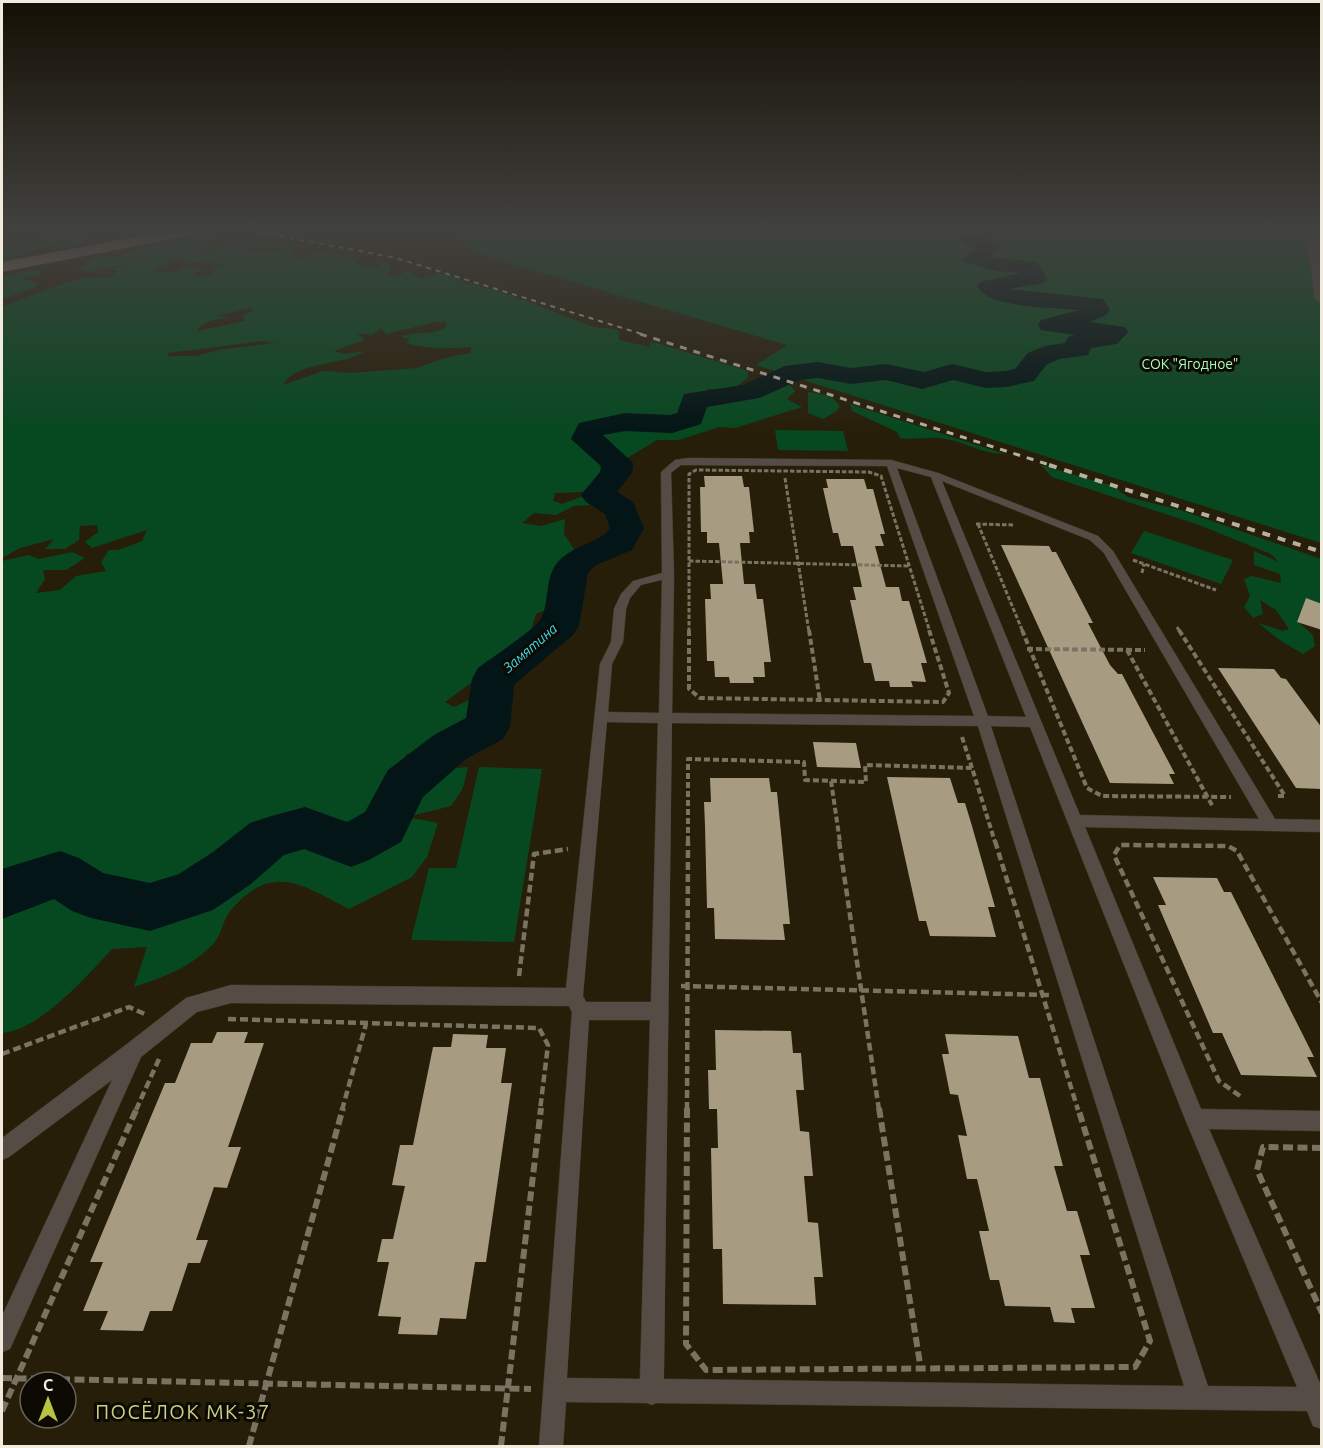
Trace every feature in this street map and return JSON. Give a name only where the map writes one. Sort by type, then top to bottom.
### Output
[{"type":"lane","points":[[652,1393],[666,718],[668,568],[666,472],[670,466],[689,461],[783,466],[891,463],[935,475],[1094,538],[1108,551],[1271,825]]},
{"type":"lane","points":[[891,463],[982,722],[1199,1396]]},
{"type":"lane","points":[[556,1390],[652,1393],[1199,1396],[1317,1408],[1195,1119],[935,475]]},
{"type":"lane","points":[[551,1446],[588,846],[606,664],[617,642],[620,609],[625,597],[637,584],[668,568]]},
{"type":"lane","points":[[600,717],[1034,722]]},
{"type":"lane","points":[[1076,821],[1322,826]]},
{"type":"lane","points":[[2,1150],[135,1051],[192,1004],[231,994],[516,998],[659,1011]]},
{"type":"lane","points":[[2,1341],[135,1051]]},
{"type":"lane","points":[[1195,1119],[1322,1121]]},
{"type":"path","points":[[783,466],[823,720]]},
{"type":"path","points":[[783,466],[869,472],[880,476],[949,693],[943,702],[700,698],[689,689],[690,561],[689,474],[696,470],[783,466]]},
{"type":"path","points":[[978,524],[1087,788],[1102,796],[1285,796],[1172,621]]},
{"type":"path","points":[[668,568],[690,561],[928,567]]},
{"type":"path","points":[[1144,564],[1141,572],[1147,582]]},
{"type":"path","points":[[1005,649],[1167,650]]},
{"type":"path","points":[[1127,650],[1322,1003]]},
{"type":"path","points":[[688,759],[804,762],[805,780],[831,781],[866,782],[865,765],[972,768],[1040,994],[1150,1341],[1135,1367],[706,1370],[686,1344],[690,986],[688,759]]},
{"type":"path","points":[[831,781],[860,989],[926,1394]]},
{"type":"path","points":[[1237,851],[1228,846],[1120,844],[1113,855],[1219,1081],[1240,1096],[1252,1097]]},
{"type":"path","points":[[514,1027],[534,854],[588,846]]},
{"type":"path","points":[[660,985],[1070,995]]},
{"type":"path","points":[[2,1054],[129,1007],[151,1016],[174,1018]]},
{"type":"path","points":[[217,1018],[539,1029],[548,1045],[501,1446]]},
{"type":"path","points":[[249,1446],[366,1024]]},
{"type":"path","points":[[2,1411],[162,1053]]},
{"type":"path","points":[[1322,1148],[1263,1147],[1257,1170],[1322,1313]]},
{"type":"path","points":[[2,1378],[556,1390]]},
{"type":"green space","points":[[21,300],[521,300],[591,326],[619,331],[619,340],[650,347],[650,341],[748,371],[748,377],[735,387],[708,389],[702,395],[707,397],[717,400],[733,399],[743,396],[749,385],[772,388],[764,381],[778,380],[786,382],[795,391],[787,399],[802,407],[735,428],[719,427],[679,440],[657,440],[612,467],[601,480],[583,492],[555,493],[553,501],[562,504],[581,497],[606,504],[574,506],[556,515],[534,513],[522,523],[541,526],[565,519],[564,534],[576,552],[563,568],[572,583],[560,591],[559,604],[536,614],[528,641],[445,702],[454,707],[482,694],[501,680],[507,694],[499,713],[464,726],[434,745],[405,755],[420,763],[435,767],[468,767],[463,788],[451,806],[407,817],[438,823],[427,857],[412,877],[349,909],[303,886],[288,882],[275,882],[261,886],[246,895],[231,910],[214,943],[187,965],[134,987],[147,947],[112,949],[76,987],[47,1012],[17,1030],[2,1033],[2,561],[29,555],[39,559],[72,552],[85,558],[66,570],[43,570],[45,579],[36,593],[60,590],[76,576],[106,571],[101,562],[109,550],[118,550],[142,541],[147,530],[92,548],[85,542],[98,532],[97,525],[80,526],[79,540],[65,549],[45,549],[54,539],[20,548],[2,558],[2,307]],"holes":[[[250,308],[253,311],[242,316],[245,321],[197,331],[203,324],[232,317],[217,316]],[[435,322],[446,322],[446,327],[441,330],[401,337],[410,339],[406,343],[422,346],[471,347],[471,353],[448,357],[416,368],[351,373],[323,371],[283,385],[299,371],[356,356],[365,351],[344,354],[334,351],[365,340],[357,333],[372,335],[381,328],[386,334]],[[264,341],[275,343],[218,350],[196,356],[168,356],[168,353]]]},
{"type":"green space","name":"СОК \"Ягодное\"","points":[[633,300],[1321,300],[1321,543],[756,365],[787,345]]},
{"type":"green space","points":[[808,392],[830,397],[840,406],[837,411],[823,419],[808,413]]},
{"type":"green space","points":[[850,404],[1005,454],[988,452],[947,439],[900,438],[897,432],[852,411]]},
{"type":"green space","points":[[775,430],[843,431],[848,451],[778,450]]},
{"type":"green space","points":[[1041,465],[1112,486],[1128,497],[1180,510],[1321,559],[1321,604],[1306,598],[1297,621],[1313,635],[1315,646],[1303,654],[1258,623],[1283,631],[1289,629],[1276,610],[1260,600],[1263,614],[1253,618],[1244,607],[1250,596],[1244,579],[1252,576],[1281,583],[1280,574],[1254,565],[1254,551],[1279,562],[1271,554],[1199,525],[1052,477]]},
{"type":"green space","points":[[1144,531],[1233,560],[1221,584],[1131,553]]},
{"type":"green space","points":[[479,767],[542,769],[514,942],[411,940],[429,868],[456,868]]},
{"type":"building","points":[[704,476],[742,476],[744,487],[749,487],[754,532],[749,532],[750,543],[740,543],[744,584],[755,584],[757,599],[763,599],[771,662],[764,662],[765,677],[753,677],[754,683],[730,683],[729,677],[715,677],[714,661],[707,661],[705,599],[711,599],[710,584],[723,584],[719,543],[707,543],[707,532],[701,532],[700,487],[705,487]]},
{"type":"building","points":[[826,479],[864,479],[867,489],[873,489],[885,534],[880,534],[884,546],[875,546],[886,587],[899,587],[902,601],[909,601],[927,663],[921,663],[926,682],[911,681],[913,687],[890,687],[889,681],[875,681],[871,663],[864,663],[850,600],[856,600],[853,587],[862,587],[853,546],[841,546],[838,533],[833,533],[823,488],[828,488]]},
{"type":"building","points":[[1001,545],[1049,546],[1052,552],[1056,552],[1093,623],[1088,623],[1110,665],[1118,674],[1122,674],[1175,774],[1169,774],[1174,784],[1110,783]]},
{"type":"building","points":[[1306,598],[1322,604],[1322,630],[1297,622]]},
{"type":"building","points":[[1218,668],[1274,669],[1281,678],[1286,679],[1322,728],[1322,789],[1296,788]]},
{"type":"building","points":[[813,742],[856,743],[861,768],[817,767]]},
{"type":"building","points":[[887,777],[950,778],[958,803],[965,803],[972,826],[995,907],[988,907],[996,937],[930,936],[926,921],[919,921]]},
{"type":"building","points":[[710,778],[769,778],[771,792],[777,792],[790,924],[783,924],[785,940],[715,939],[714,908],[707,908],[704,802],[711,802]]},
{"type":"building","points":[[1153,877],[1217,878],[1224,892],[1231,892],[1314,1057],[1307,1057],[1317,1077],[1241,1075],[1222,1033],[1213,1033],[1158,905],[1166,905]]},
{"type":"building","points":[[715,1030],[791,1031],[793,1053],[801,1053],[804,1090],[796,1090],[800,1131],[809,1132],[813,1176],[804,1176],[808,1222],[818,1223],[823,1277],[814,1277],[816,1305],[723,1304],[722,1249],[713,1249],[711,1148],[718,1148],[717,1109],[709,1109],[708,1070],[716,1070]]},
{"type":"building","points":[[217,1032],[248,1032],[244,1043],[264,1043],[228,1147],[241,1147],[227,1188],[214,1187],[196,1240],[208,1240],[200,1263],[188,1263],[172,1311],[150,1311],[143,1331],[100,1330],[108,1311],[83,1311],[103,1262],[90,1262],[165,1083],[175,1083],[191,1043],[212,1043]]},
{"type":"building","points":[[453,1034],[488,1035],[486,1048],[506,1048],[501,1083],[512,1083],[486,1262],[475,1262],[466,1319],[440,1318],[437,1335],[398,1334],[401,1317],[378,1316],[389,1262],[377,1262],[382,1239],[393,1239],[405,1186],[392,1185],[400,1145],[413,1145],[433,1047],[451,1047]]},
{"type":"building","points":[[945,1034],[1018,1036],[1029,1078],[1040,1078],[1063,1166],[1054,1166],[1067,1211],[1077,1211],[1090,1255],[1080,1255],[1095,1308],[1071,1308],[1075,1323],[1054,1322],[1050,1307],[1005,1306],[999,1280],[990,1280],[979,1231],[989,1231],[977,1179],[967,1179],[958,1135],[967,1136],[958,1095],[950,1094],[942,1054],[949,1054]]},
{"type":"waterway","name":"Замятина","points":[[2,895],[9,890],[60,874],[91,894],[150,907],[194,893],[232,868],[268,838],[305,828],[351,845],[383,827],[405,784],[450,747],[487,727],[493,679],[559,626],[570,571],[583,557],[619,542],[627,528],[621,509],[598,495],[616,473],[617,463],[586,439],[590,429],[625,422],[672,424],[691,418],[694,400],[749,392],[795,372],[818,370],[851,376],[886,372],[908,375],[922,381],[952,372],[986,380],[1006,379],[1024,375],[1037,359],[1054,351],[1079,350],[1077,342],[1108,339],[1116,332],[1050,325],[1072,321],[1098,310],[1095,304],[1046,300]]},
{"type":"railway","points":[[530,300],[645,335]]},
{"type":"railway","points":[[640,334],[1053,466]]},
{"type":"railway","points":[[1049,465],[1322,552]]},
{"type":"district","name":"ПОСЁЛОК МК-37","points":[[183,1411]]}]
